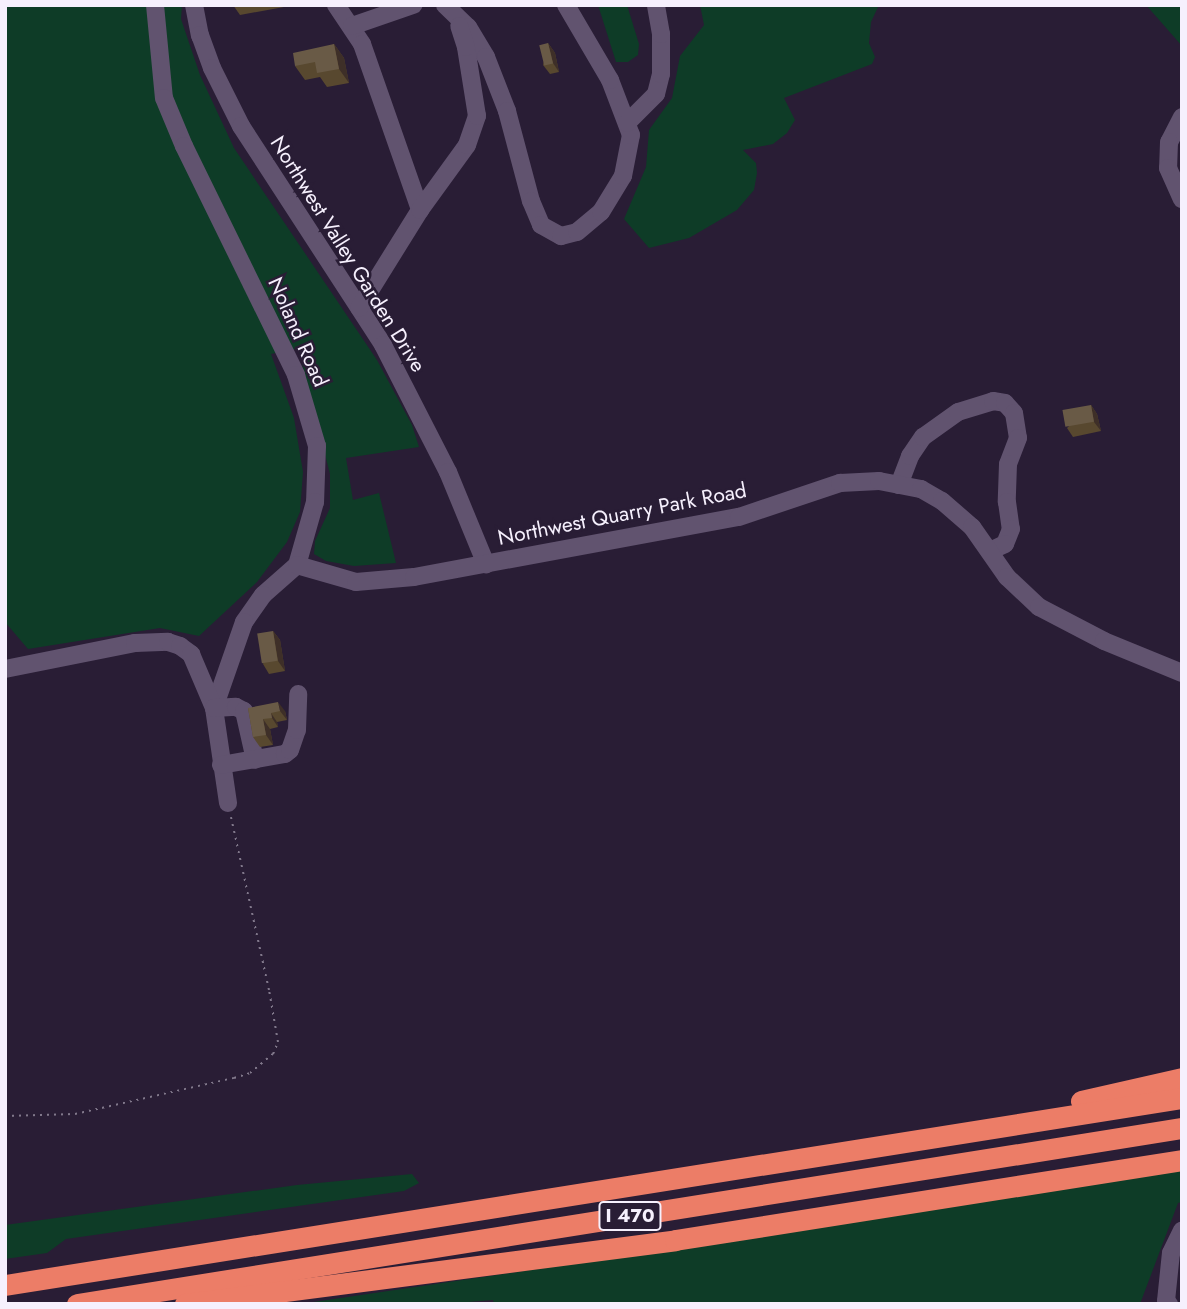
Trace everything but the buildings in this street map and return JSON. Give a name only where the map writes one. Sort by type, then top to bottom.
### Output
[{"type":"highway","points":[[900,1143],[1182,1078]]},
{"type":"highway","name":"I 470","points":[[5,1285],[1182,1098]]},
{"type":"highway","name":"I 470","points":[[77,1304],[1182,1128]]},
{"type":"highway","points":[[185,1304],[675,1240],[1182,1160]]},
{"type":"street","name":"Noland Road","points":[[155,5],[164,98],[184,146],[296,375],[317,446],[315,502],[297,565]]},
{"type":"street","name":"Northwest Valley Garden Drive","points":[[194,5],[200,35],[212,68],[241,126],[383,345],[449,472],[486,564]]},
{"type":"street","points":[[336,5],[362,44],[420,210]]},
{"type":"street","points":[[352,26],[413,5]]},
{"type":"street","points":[[450,12],[468,27],[486,57],[508,111],[531,201],[541,225],[561,236],[577,232],[601,212],[623,176],[631,135],[610,80],[566,5]]},
{"type":"street","points":[[627,123],[656,94],[661,74],[661,34],[656,5]]},
{"type":"street","points":[[359,308],[420,210],[467,145],[477,116],[466,47],[450,12]]},
{"type":"street","points":[[1182,117],[1169,142],[1168,168],[1182,199]]},
{"type":"street","points":[[899,485],[910,456],[923,437],[958,412],[993,401],[1005,403],[1014,413],[1018,438],[1008,464],[1007,502],[1011,529],[1005,544],[990,551]]},
{"type":"street","name":"Northwest Quarry Park Road","points":[[297,565],[356,582],[414,577],[739,517],[840,483],[879,481],[921,489],[942,500],[972,527],[1007,578],[1039,607],[1104,641],[1182,673]]},
{"type":"street","points":[[214,708],[244,622],[262,595],[297,565]]},
{"type":"street","points":[[5,669],[135,643],[168,642],[191,654],[214,708],[228,803]]},
{"type":"street","points":[[221,765],[285,754],[290,750],[297,730],[298,694]]},
{"type":"street","points":[[214,708],[236,707],[244,711],[254,760]]},
{"type":"street","points":[[1168,1304],[1166,1301],[1171,1254],[1182,1230]]},
{"type":"path","points":[[5,1116],[75,1114],[234,1078],[250,1073],[273,1054],[278,1042],[269,990],[228,803]]},
{"type":"green space","points":[[5,5],[182,5],[181,19],[200,75],[234,148],[377,360],[412,425],[419,447],[346,458],[353,500],[379,493],[396,563],[354,566],[326,561],[314,554],[315,541],[330,508],[330,474],[298,348],[271,354],[294,418],[303,472],[300,512],[287,542],[257,582],[199,636],[160,628],[28,649],[5,622]]},
{"type":"green space","points":[[598,5],[627,5],[639,44],[638,55],[628,62],[616,62]]},
{"type":"green space","points":[[700,5],[879,5],[871,22],[869,43],[875,57],[872,64],[784,98],[795,120],[787,133],[773,144],[743,150],[756,163],[757,173],[754,190],[737,210],[689,238],[649,248],[624,219],[646,167],[649,130],[672,98],[680,56],[704,25]]},
{"type":"green space","points":[[1146,5],[1182,5],[1182,46]]},
{"type":"green space","points":[[1182,1169],[1182,1202],[1178,1203],[1140,1304],[494,1304],[493,1300],[444,1304],[300,1304],[823,1227]]},
{"type":"green space","points":[[412,1174],[419,1183],[404,1191],[66,1239],[47,1253],[5,1259],[5,1225],[297,1185]]}]
